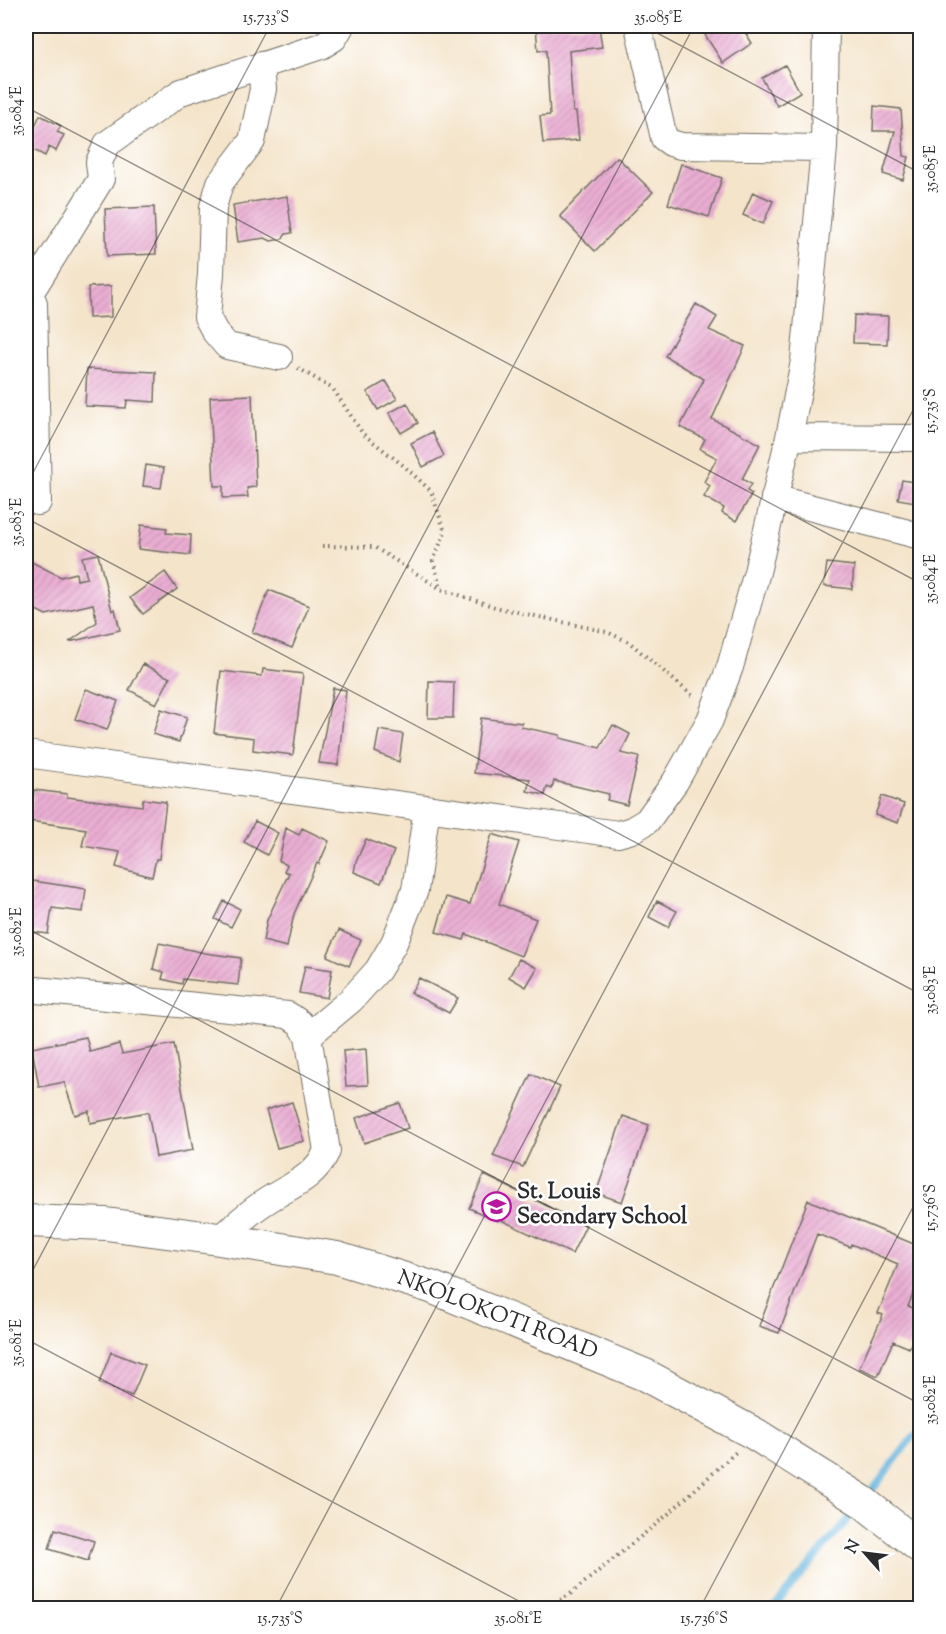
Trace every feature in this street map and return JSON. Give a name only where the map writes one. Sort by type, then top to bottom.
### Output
[{"type":"main road","name":"NKOLOKOTI ROAD","points":[[26,1221],[106,1224],[337,1258],[431,1287],[645,1375],[755,1434],[863,1502],[921,1547]]},
{"type":"street","points":[[38,502],[34,303],[27,294],[101,179],[99,162],[107,144],[181,92],[321,46],[334,38],[340,26]]},
{"type":"street","points":[[639,26],[664,138],[671,143],[681,146],[824,148]]},
{"type":"street","points":[[26,754],[618,834],[632,830],[647,821],[675,782],[713,713],[733,656],[757,572],[789,437],[804,361],[824,148],[826,26]]},
{"type":"street","points":[[261,65],[263,89],[252,141],[220,183],[213,207],[207,317],[215,332],[227,346],[279,357]]},
{"type":"street","points":[[789,437],[921,438]]},
{"type":"street","points":[[774,498],[921,536]]},
{"type":"street","points":[[308,1036],[351,1000],[378,970],[394,943],[415,890],[427,808]]},
{"type":"street","points":[[26,989],[288,1016],[300,1023],[308,1036],[327,1150],[321,1163],[312,1174],[260,1205],[219,1239]]},
{"type":"path","points":[[279,357],[333,389],[363,434],[404,466],[431,491],[445,532],[433,561],[441,589]]},
{"type":"path","points":[[322,546],[374,547],[441,589],[495,607],[607,632],[629,642],[713,713]]},
{"type":"path","points":[[544,1608],[569,1595],[657,1524],[755,1434]]},
{"type":"building","points":[[599,26],[602,47],[569,51],[573,112],[576,112],[579,140],[543,143],[540,116],[550,115],[546,50],[538,51],[536,27]]},
{"type":"building","points":[[720,26],[741,26],[752,43],[723,63],[705,35]]},
{"type":"building","points":[[785,65],[800,92],[777,106],[762,78]]},
{"type":"building","points":[[874,106],[901,109],[904,156],[909,157],[903,180],[883,174],[895,131],[873,131]]},
{"type":"building","points":[[40,115],[61,126],[57,132],[64,135],[56,151],[49,147],[45,156],[26,146]]},
{"type":"building","points":[[617,157],[653,192],[595,251],[560,216]]},
{"type":"building","points":[[681,164],[722,178],[709,217],[668,204]]},
{"type":"building","points":[[753,192],[773,201],[763,224],[743,215]]},
{"type":"building","points":[[287,196],[292,233],[286,234],[282,239],[271,241],[265,238],[238,242],[233,205]]},
{"type":"building","points":[[154,207],[156,254],[107,256],[105,209]]},
{"type":"building","points":[[111,286],[111,317],[89,318],[88,287]]},
{"type":"building","points":[[696,304],[717,317],[709,330],[745,346],[712,419],[760,444],[742,479],[751,484],[747,491],[752,494],[736,521],[722,513],[724,508],[704,497],[710,486],[704,482],[717,458],[700,449],[705,439],[680,427],[704,379],[665,356]]},
{"type":"building","points":[[854,315],[888,316],[887,344],[853,343]]},
{"type":"building","points":[[87,369],[156,372],[155,402],[127,400],[126,408],[85,406]]},
{"type":"building","points":[[386,381],[397,399],[378,410],[367,392]]},
{"type":"building","points":[[252,395],[256,487],[247,488],[248,497],[223,498],[223,486],[214,486],[210,397]]},
{"type":"building","points":[[407,403],[418,423],[401,433],[389,413]]},
{"type":"building","points":[[432,432],[444,456],[423,467],[411,443]]},
{"type":"building","points":[[146,465],[164,468],[161,488],[143,486]]},
{"type":"building","points":[[902,480],[919,483],[915,502],[898,499]]},
{"type":"building","points":[[141,525],[167,528],[166,533],[191,535],[190,555],[138,549]]},
{"type":"building","points":[[98,554],[112,611],[115,609],[120,630],[69,642],[97,622],[93,604],[46,615],[26,605],[26,559],[61,577],[76,573],[77,580],[87,578],[82,557]]},
{"type":"building","points":[[827,563],[854,566],[852,589],[824,586]]},
{"type":"building","points":[[165,572],[177,589],[143,614],[130,598]]},
{"type":"building","points":[[269,590],[309,606],[292,648],[252,632]]},
{"type":"building","points":[[143,664],[170,678],[156,704],[129,690]]},
{"type":"building","points":[[263,669],[303,674],[293,755],[253,750],[254,738],[214,733],[221,671],[262,676]]},
{"type":"building","points":[[429,681],[454,682],[453,718],[428,718]]},
{"type":"building","points":[[333,688],[346,690],[338,765],[319,763]]},
{"type":"building","points":[[86,689],[118,701],[107,730],[75,719]]},
{"type":"building","points":[[161,709],[187,717],[179,742],[153,734]]},
{"type":"building","points":[[481,718],[522,723],[521,727],[560,735],[560,738],[600,748],[613,725],[630,734],[621,753],[639,757],[627,805],[607,800],[609,794],[554,781],[552,789],[547,787],[545,795],[527,791],[530,779],[474,773]]},
{"type":"building","points":[[379,730],[403,734],[399,762],[375,752]]},
{"type":"building","points":[[34,790],[67,794],[67,797],[142,806],[143,799],[166,802],[159,859],[156,859],[152,877],[116,867],[120,852],[82,846],[86,829],[29,821]]},
{"type":"building","points":[[882,796],[904,804],[898,823],[875,815]]},
{"type":"building","points":[[255,821],[278,833],[267,855],[244,842]]},
{"type":"building","points":[[286,828],[299,835],[302,828],[329,841],[294,914],[287,947],[263,941],[267,920],[289,873],[284,871],[287,865],[279,861]]},
{"type":"building","points":[[492,834],[519,842],[499,904],[536,919],[521,956],[466,934],[464,940],[436,932],[446,897],[470,904]]},
{"type":"building","points":[[366,839],[394,851],[381,883],[354,872]]},
{"type":"building","points":[[33,881],[86,889],[83,912],[52,908],[48,934],[26,931]]},
{"type":"building","points":[[224,901],[240,909],[231,927],[215,919]]},
{"type":"building","points":[[657,901],[677,911],[668,927],[649,917]]},
{"type":"building","points":[[339,930],[361,940],[349,966],[327,956]]},
{"type":"building","points":[[159,943],[241,958],[238,985],[183,979],[182,984],[162,979],[164,972],[153,969]]},
{"type":"building","points":[[519,959],[537,968],[526,987],[509,977]]},
{"type":"building","points":[[305,966],[332,970],[327,998],[299,993]]},
{"type":"building","points":[[419,978],[458,998],[449,1013],[411,993]]},
{"type":"building","points":[[86,1037],[90,1052],[119,1044],[122,1054],[174,1044],[193,1150],[156,1157],[148,1112],[90,1123],[89,1111],[75,1115],[64,1082],[39,1087],[32,1048]]},
{"type":"building","points":[[366,1049],[368,1085],[346,1086],[343,1051]]},
{"type":"building","points":[[531,1074],[560,1087],[523,1167],[493,1156]]},
{"type":"building","points":[[292,1102],[304,1141],[277,1148],[266,1110]]},
{"type":"building","points":[[400,1103],[408,1128],[364,1143],[356,1118]]},
{"type":"building","points":[[623,1116],[649,1125],[622,1202],[596,1193]]},
{"type":"building","points":[[484,1175],[586,1225],[572,1254],[499,1219],[498,1221],[469,1208]]},
{"type":"building","points":[[808,1200],[921,1247],[921,1276],[908,1306],[921,1311],[921,1321],[909,1348],[893,1341],[878,1376],[859,1368],[883,1315],[878,1313],[898,1264],[851,1244],[850,1247],[817,1234],[779,1333],[759,1326]]},
{"type":"building","points":[[111,1352],[145,1365],[132,1396],[99,1383]]},
{"type":"building","points":[[55,1529],[94,1541],[88,1561],[49,1549]]},
{"type":"waterway","points":[[868,1496],[920,1430]]},
{"type":"waterway","points":[[773,1608],[857,1509]]},
{"type":"place","name":"St. Louis Secondary School","points":[[496,1206]]}]
